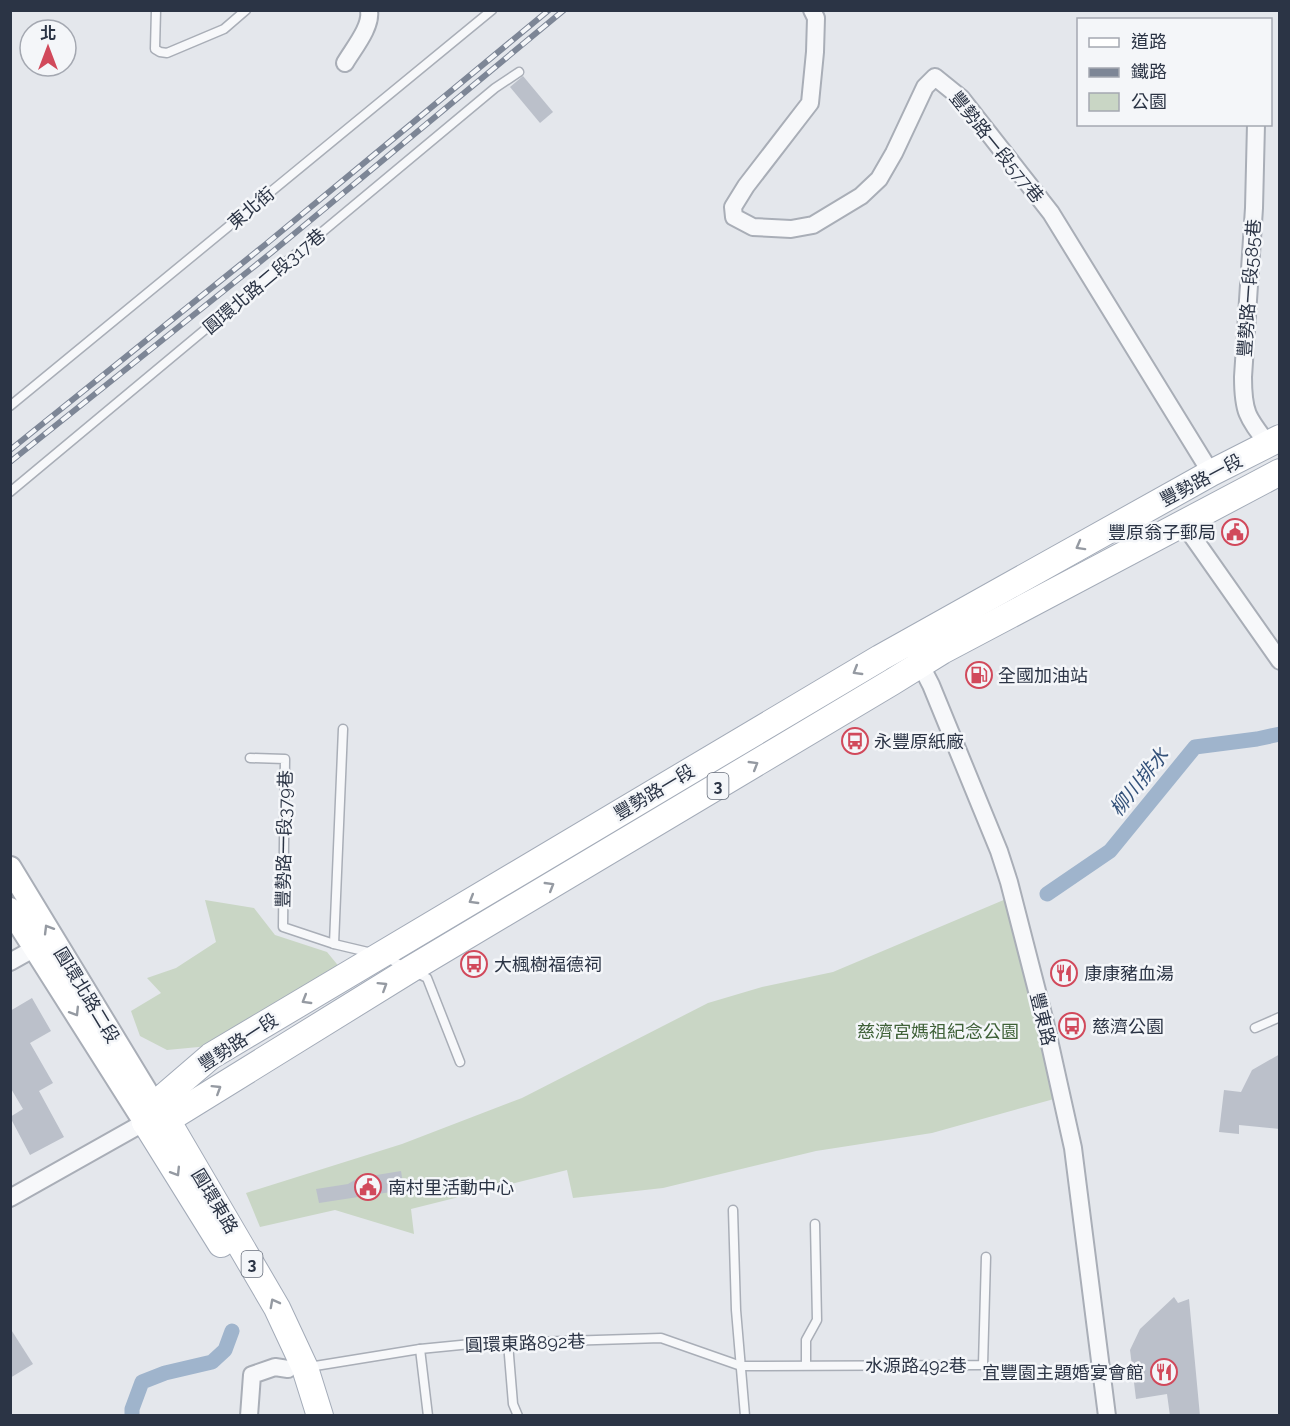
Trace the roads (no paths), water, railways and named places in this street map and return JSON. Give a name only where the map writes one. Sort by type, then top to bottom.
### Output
[{"type":"main road","name":"豐勢路一段","points":[[155,1116],[211,1056],[908,642],[1211,473],[1274,441]]},
{"type":"main road","name":"豐勢路一段","points":[[155,1116],[411,969],[942,651],[1280,472]]},
{"type":"main road","name":"圓環東路","points":[[155,1116],[235,1266],[297,1369],[320,1416]]},
{"type":"main road","name":"圓環東路","points":[[297,1369],[298,1392],[303,1416]]},
{"type":"street","points":[[345,63],[365,29],[370,15],[369,10]]},
{"type":"street","name":"豐勢路一段577巷","points":[[812,10],[816,18],[816,40],[810,104],[746,186],[733,207],[734,217],[753,227],[791,229],[813,225],[861,196],[879,179],[925,87],[935,77],[961,98],[1051,213],[1211,473]]},
{"type":"street","name":"豐勢路一段585巷","points":[[1256,126],[1254,208],[1243,404],[1252,423],[1274,441]]},
{"type":"street","points":[[1183,523],[1280,661]]},
{"type":"street","name":"豐東路","points":[[908,642],[921,664],[999,851],[1009,882],[1073,1148],[1107,1416]]},
{"type":"street","name":"圓環北路二段","points":[[10,868],[155,1116]]},
{"type":"street","name":"圓環北路二段","points":[[10,909],[34,948],[155,1116]]},
{"type":"street","points":[[10,962],[34,948]]},
{"type":"street","name":"豐勢路一段","points":[[10,1198],[155,1116]]},
{"type":"street","points":[[249,1416],[252,1375],[275,1367],[297,1369]]},
{"type":"lane","points":[[156,10],[154,49],[167,53],[225,29],[246,10]]},
{"type":"lane","name":"東北街","points":[[10,406],[492,10]]},
{"type":"lane","name":"圓環北路二段317巷","points":[[10,492],[485,96],[519,72]]},
{"type":"lane","points":[[334,944],[343,729]]},
{"type":"lane","name":"豐勢路一段379巷","points":[[250,758],[285,759],[283,927],[334,944],[381,955],[428,978],[460,1062]]},
{"type":"lane","points":[[1255,1028],[1280,1017]]},
{"type":"lane","points":[[733,1210],[736,1311],[745,1416]]},
{"type":"lane","points":[[806,1365],[806,1340],[817,1320],[815,1224]]},
{"type":"lane","name":"水源路492巷","points":[[741,1366],[983,1365],[986,1257]]},
{"type":"lane","name":"圓環東路892巷","points":[[297,1369],[420,1349],[508,1343],[661,1338],[741,1366]]},
{"type":"lane","points":[[508,1343],[513,1404],[518,1416]]},
{"type":"lane","points":[[420,1349],[428,1416]]},
{"type":"waterway","name":"柳川排水","points":[[1047,894],[1110,851],[1195,747],[1280,734]]},
{"type":"waterway","name":"柳川排水","points":[[132,1416],[132,1409],[142,1382],[165,1373],[212,1362],[225,1350],[232,1331]]},
{"type":"railway","points":[[10,450],[266,244],[549,10]]},
{"type":"railway","points":[[10,462],[271,253],[564,10]]},
{"type":"place","name":"豐原翁子郵局","points":[[1235,532]]},
{"type":"place","name":"全國加油站","points":[[979,675]]},
{"type":"place","name":"永豐原紙廠","points":[[855,741]]},
{"type":"place","name":"大楓樹福德祠","points":[[474,964]]},
{"type":"place","name":"康康豬血湯","points":[[1064,973]]},
{"type":"place","name":"慈濟公園","points":[[1072,1026]]},
{"type":"place","name":"南村里活動中心","points":[[368,1187]]},
{"type":"place","name":"宜豐園主題婚宴會館","points":[[1164,1372]]},
{"type":"park label","name":"慈濟宮媽祖紀念公園","points":[[938,1031]]}]
